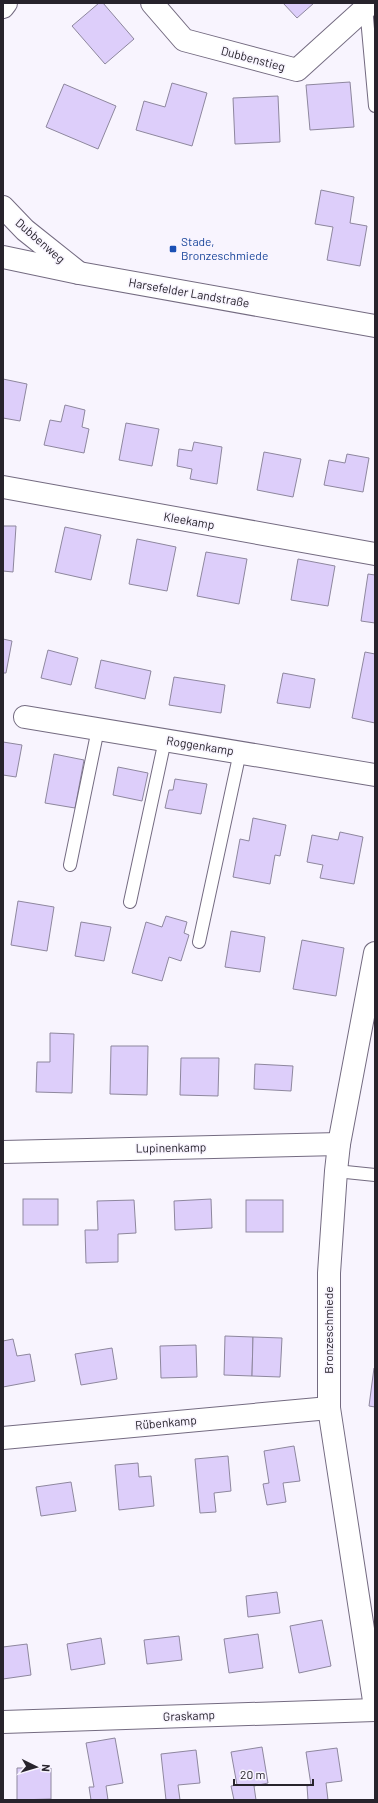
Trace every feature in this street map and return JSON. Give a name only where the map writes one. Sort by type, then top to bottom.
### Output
[{"type":"street","points":[[3,6],[6,3]]},
{"type":"street","name":"Dubbenstieg","points":[[152,3],[184,40],[296,70],[368,5]]},
{"type":"street","name":"Dubbenweg","points":[[3,207],[25,230],[79,273]]},
{"type":"street","name":"Harsefelder Landstraße","points":[[3,257],[79,273],[375,326]]},
{"type":"street","name":"Kleekamp","points":[[3,487],[375,554]]},
{"type":"street","name":"Roggenkamp","points":[[26,717],[375,775]]},
{"type":"street","name":"Bronzeschmiede","points":[[375,953],[339,1144],[329,1273],[329,1408],[375,1707]]},
{"type":"street","name":"Lupinenkamp","points":[[3,1152],[339,1144]]},
{"type":"street","name":"Rübenkamp","points":[[3,1438],[329,1408]]},
{"type":"street","name":"Graskamp","points":[[3,1722],[375,1710]]},
{"type":"lane","points":[[368,5],[375,106]]},
{"type":"lane","points":[[70,865],[98,729]]},
{"type":"lane","points":[[130,902],[164,740]]},
{"type":"lane","points":[[199,942],[240,752]]},
{"type":"lane","points":[[336,1171],[375,1175]]},
{"type":"building","points":[[99,3],[103,3],[134,39],[105,64],[72,26]]},
{"type":"building","points":[[283,3],[314,3],[297,18]]},
{"type":"building","points":[[350,82],[354,127],[310,130],[306,85]]},
{"type":"building","points":[[172,83],[207,93],[192,146],[136,130],[144,101],[165,107]]},
{"type":"building","points":[[64,84],[116,106],[98,149],[46,127]]},
{"type":"building","points":[[278,96],[280,142],[235,144],[233,98]]},
{"type":"building","points":[[321,190],[354,197],[350,223],[367,226],[360,266],[327,260],[333,227],[315,224]]},
{"type":"building","points":[[3,379],[27,384],[20,421],[3,418]]},
{"type":"building","points":[[65,405],[85,410],[82,427],[89,429],[84,453],[44,445],[50,420],[61,422]]},
{"type":"building","points":[[126,423],[159,429],[152,466],[119,460]]},
{"type":"building","points":[[194,442],[222,447],[217,484],[190,479],[192,469],[177,466],[179,449],[192,451]]},
{"type":"building","points":[[264,452],[301,459],[293,497],[257,490]]},
{"type":"building","points":[[347,454],[369,458],[363,492],[324,485],[329,460],[345,463]]},
{"type":"building","points":[[3,526],[16,526],[13,572],[3,571]]},
{"type":"building","points":[[65,527],[101,535],[91,580],[55,572]]},
{"type":"building","points":[[137,539],[176,547],[167,591],[129,584]]},
{"type":"building","points":[[206,552],[247,559],[239,604],[197,596]]},
{"type":"building","points":[[298,559],[335,566],[328,606],[291,600]]},
{"type":"building","points":[[368,574],[375,575],[375,623],[361,621]]},
{"type":"building","points":[[3,639],[12,641],[6,673],[3,673]]},
{"type":"building","points":[[48,650],[78,658],[71,685],[41,678]]},
{"type":"building","points":[[365,652],[375,654],[375,723],[352,718]]},
{"type":"building","points":[[101,660],[151,671],[145,699],[95,688]]},
{"type":"building","points":[[283,673],[315,679],[310,708],[277,703]]},
{"type":"building","points":[[174,677],[225,685],[221,713],[169,705]]},
{"type":"building","points":[[3,742],[22,745],[16,777],[3,775]]},
{"type":"building","points":[[54,754],[84,760],[75,808],[45,803]]},
{"type":"building","points":[[118,767],[148,773],[142,801],[113,795]]},
{"type":"building","points":[[175,779],[207,784],[201,814],[165,808],[169,790],[173,790]]},
{"type":"building","points":[[253,818],[286,825],[280,856],[275,855],[270,884],[233,877],[240,839],[249,841]]},
{"type":"building","points":[[340,832],[363,837],[354,884],[320,878],[323,865],[307,862],[312,835],[338,840]]},
{"type":"building","points":[[18,901],[54,907],[47,951],[11,945]]},
{"type":"building","points":[[166,916],[187,922],[184,933],[189,935],[181,961],[169,957],[162,981],[132,973],[146,922],[162,927]]},
{"type":"building","points":[[81,922],[111,927],[104,961],[75,956]]},
{"type":"building","points":[[231,931],[265,937],[260,972],[225,967]]},
{"type":"building","points":[[302,940],[344,948],[336,996],[293,989]]},
{"type":"building","points":[[50,1033],[74,1034],[72,1093],[36,1092],[37,1062],[50,1062]]},
{"type":"building","points":[[111,1046],[148,1046],[147,1095],[110,1094]]},
{"type":"building","points":[[181,1058],[219,1058],[218,1096],[180,1095]]},
{"type":"building","points":[[255,1064],[293,1066],[291,1091],[254,1089]]},
{"type":"building","points":[[23,1199],[58,1199],[58,1225],[23,1225]]},
{"type":"building","points":[[211,1199],[212,1228],[175,1230],[174,1201]]},
{"type":"building","points":[[134,1200],[136,1233],[118,1234],[118,1262],[86,1263],[85,1230],[98,1230],[97,1201]]},
{"type":"building","points":[[246,1200],[283,1200],[283,1232],[246,1232]]},
{"type":"building","points":[[225,1336],[253,1337],[252,1376],[224,1375]]},
{"type":"building","points":[[253,1337],[282,1338],[280,1377],[252,1376]]},
{"type":"building","points":[[13,1339],[17,1356],[30,1354],[35,1381],[3,1387],[3,1341]]},
{"type":"building","points":[[196,1345],[197,1377],[161,1378],[160,1346]]},
{"type":"building","points":[[112,1348],[117,1379],[81,1385],[75,1354]]},
{"type":"building","points":[[375,1368],[375,1407],[369,1406]]},
{"type":"building","points":[[294,1446],[300,1481],[283,1483],[286,1502],[267,1505],[263,1484],[269,1483],[264,1451]]},
{"type":"building","points":[[228,1456],[231,1491],[214,1493],[216,1512],[200,1513],[195,1459]]},
{"type":"building","points":[[138,1463],[139,1477],[151,1476],[154,1506],[119,1510],[115,1465]]},
{"type":"building","points":[[71,1482],[76,1511],[41,1516],[36,1487]]},
{"type":"building","points":[[277,1592],[280,1613],[248,1617],[246,1596]]},
{"type":"building","points":[[322,1620],[331,1666],[299,1673],[290,1626]]},
{"type":"building","points":[[258,1634],[263,1668],[229,1673],[224,1639]]},
{"type":"building","points":[[179,1636],[182,1660],[147,1664],[144,1640]]},
{"type":"building","points":[[101,1638],[105,1664],[71,1670],[67,1644]]},
{"type":"building","points":[[27,1644],[31,1675],[3,1679],[3,1647]]},
{"type":"building","points":[[115,1738],[123,1783],[106,1786],[108,1800],[91,1800],[89,1787],[94,1787],[86,1743]]},
{"type":"building","points":[[262,1747],[268,1783],[254,1786],[256,1800],[234,1800],[231,1786],[237,1785],[231,1752]]},
{"type":"building","points":[[337,1748],[342,1781],[326,1783],[328,1800],[308,1800],[307,1786],[311,1785],[306,1752]]},
{"type":"building","points":[[196,1750],[200,1783],[178,1785],[180,1800],[166,1800],[161,1754]]},
{"type":"building","points":[[17,1768],[51,1768],[51,1799],[17,1800]]},
{"type":"place","name":"Stade, Bronzeschmiede","points":[[173,249]]}]
